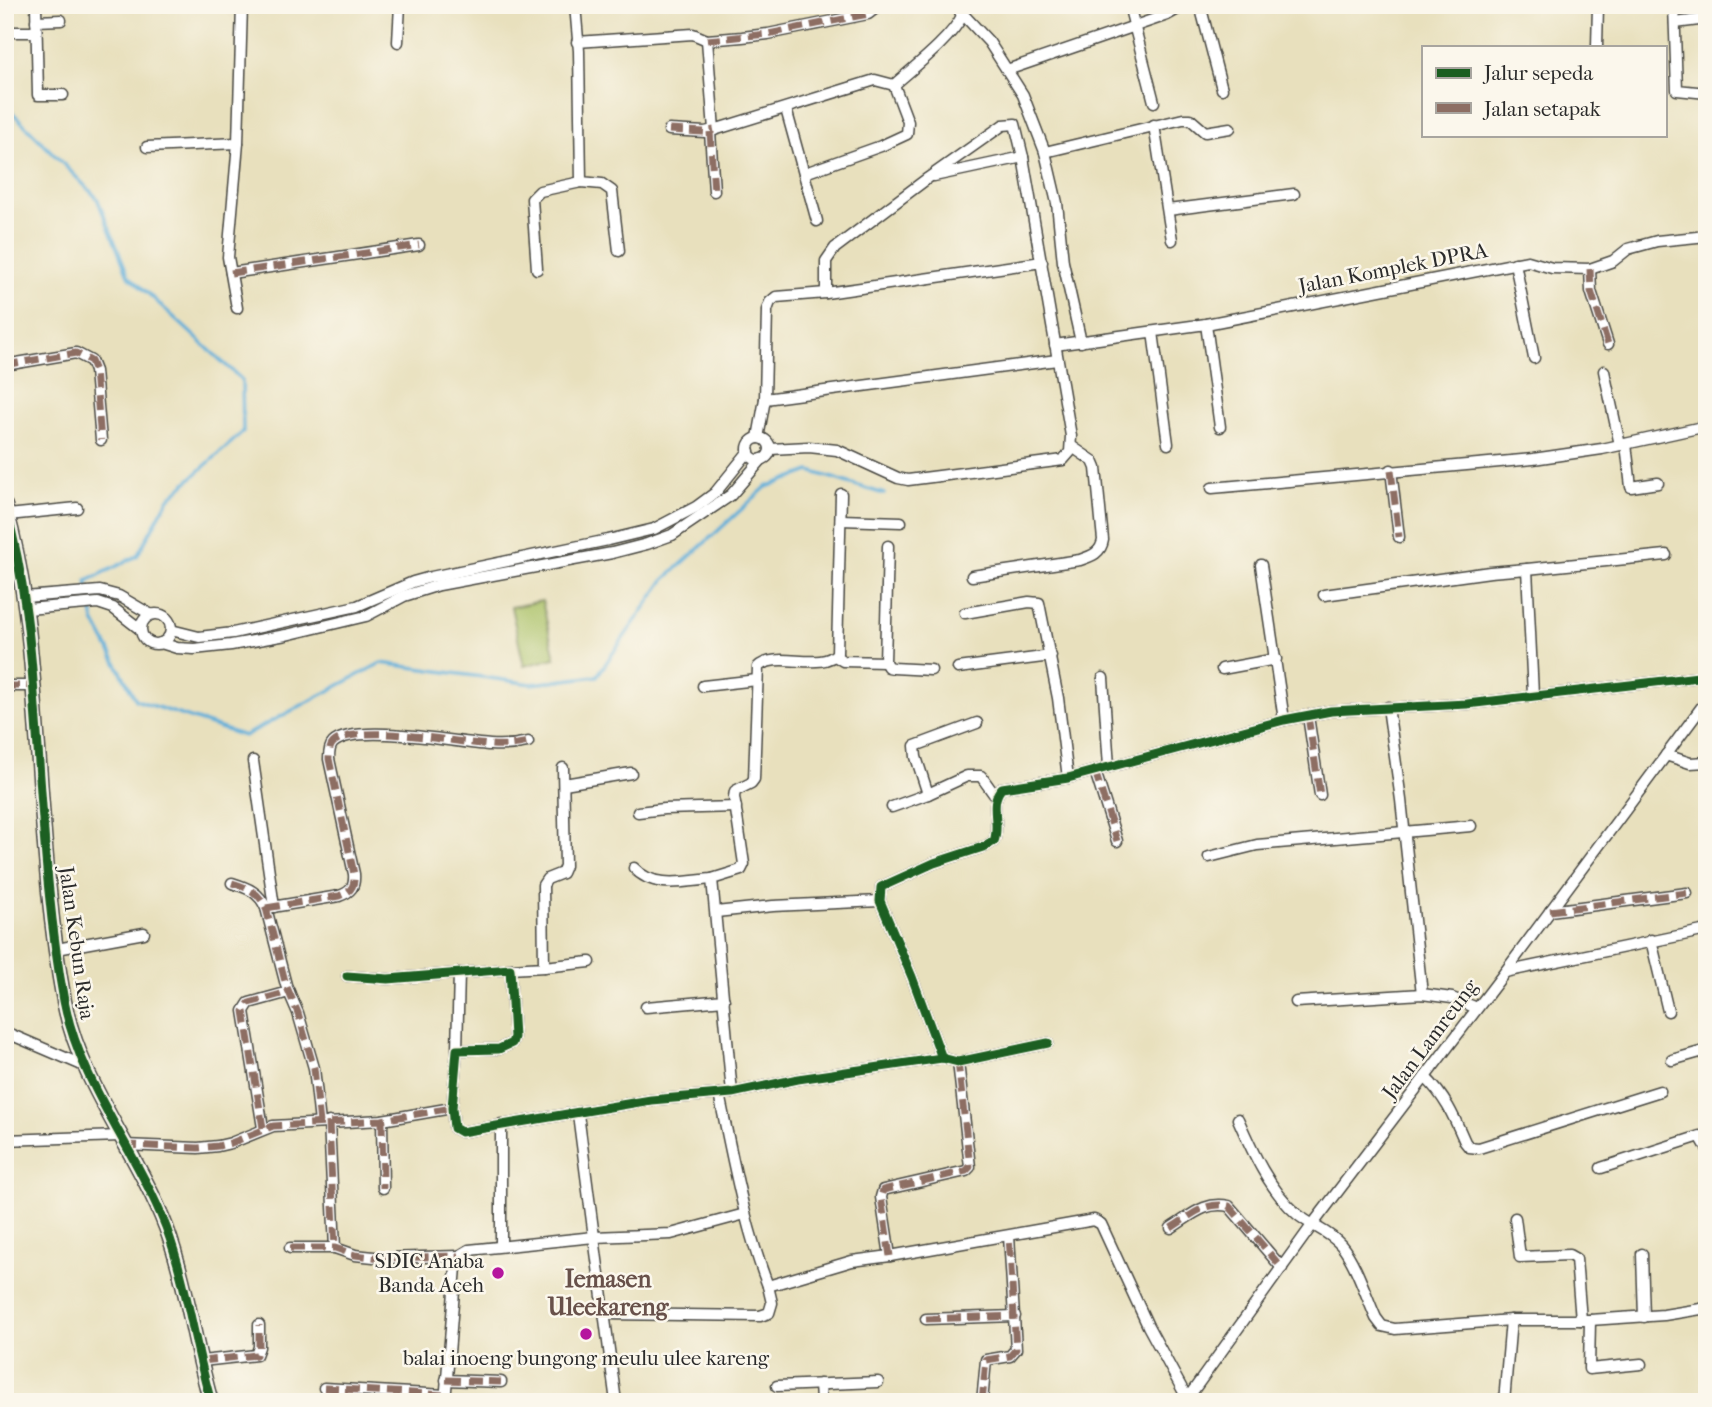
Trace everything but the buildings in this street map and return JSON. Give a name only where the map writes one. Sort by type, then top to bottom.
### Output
[{"type":"street","points":[[36,5],[38,95],[63,95]]},
{"type":"street","points":[[237,309],[228,257],[238,142],[242,5]]},
{"type":"street","points":[[398,43],[400,5]]},
{"type":"street","points":[[575,5],[581,182]]},
{"type":"street","points":[[578,42],[693,34],[707,40],[781,32],[868,14],[880,5]]},
{"type":"street","points":[[1129,5],[1154,102]]},
{"type":"street","points":[[1007,71],[1167,15],[1185,5]]},
{"type":"street","points":[[1200,5],[1222,89]]},
{"type":"street","points":[[1597,46],[1598,5]]},
{"type":"street","points":[[1674,5],[1677,90]]},
{"type":"street","points":[[959,9],[989,43],[1023,95],[1045,152],[1057,203],[1060,244],[1081,342]]},
{"type":"street","points":[[894,85],[957,25],[962,16],[959,9]]},
{"type":"street","points":[[1675,23],[1707,19]]},
{"type":"street","points":[[10,32],[61,20]]},
{"type":"street","points":[[707,40],[714,191]]},
{"type":"street","points":[[669,130],[712,131],[875,80],[894,85]]},
{"type":"street","points":[[805,173],[907,134],[908,122],[894,85]]},
{"type":"street","points":[[1666,91],[1707,93]]},
{"type":"street","points":[[786,109],[817,221]]},
{"type":"street","points":[[1045,152],[1183,119],[1190,119],[1205,132],[1230,128]]},
{"type":"street","points":[[770,449],[809,447],[837,450],[908,481],[1056,461],[1067,457],[1071,446],[1042,262],[1023,156],[1014,124],[1007,124],[928,178],[835,248],[826,261],[826,293]]},
{"type":"street","points":[[1154,125],[1172,240]]},
{"type":"street","points":[[147,147],[238,142]]},
{"type":"street","points":[[928,178],[1023,156]]},
{"type":"street","points":[[537,269],[532,199],[540,191],[581,182],[603,184],[612,191],[619,251]]},
{"type":"street","points":[[1168,211],[1294,194]]},
{"type":"street","name":"Jalan Komplek DPRA","points":[[1055,345],[1206,324],[1528,261],[1552,268],[1590,269],[1613,261],[1628,249],[1657,241],[1707,236]]},
{"type":"street","points":[[231,273],[419,244]]},
{"type":"street","points":[[69,598],[113,608],[140,629],[147,641],[194,649],[231,645],[366,616],[422,589],[469,574],[654,528],[696,507],[715,493],[749,451],[750,444],[758,438],[765,399],[767,310],[776,297],[826,293],[1042,262]]},
{"type":"street","points":[[1515,263],[1534,358]]},
{"type":"street","points":[[1590,269],[1591,291],[1608,344]]},
{"type":"street","points":[[1206,324],[1220,427]]},
{"type":"street","points":[[1153,332],[1168,444]]},
{"type":"street","points":[[5,365],[76,354],[91,361],[95,371],[101,440]]},
{"type":"street","points":[[765,399],[1057,360]]},
{"type":"street","points":[[1604,371],[1631,487],[1658,482]]},
{"type":"street","points":[[1212,488],[1533,458],[1623,444],[1707,426]]},
{"type":"street","points":[[171,630],[199,637],[233,634],[357,606],[413,582],[612,553],[672,535],[731,495],[762,459],[768,456],[768,442],[758,438]]},
{"type":"street","points":[[972,576],[1080,560],[1100,551],[1103,540],[1096,468],[1093,461],[1071,446]]},
{"type":"street","points":[[749,451],[755,459],[762,459]]},
{"type":"street","points":[[1391,470],[1399,537]]},
{"type":"street","points":[[634,868],[646,878],[661,882],[712,879],[735,873],[743,867],[734,792],[754,779],[758,667],[764,662],[825,660],[835,656],[838,647],[841,494]]},
{"type":"street","points":[[6,511],[78,508]]},
{"type":"street","name":"Jalan Kebun Raja","points":[[6,511],[26,603],[43,818],[64,1000],[82,1065],[166,1228],[188,1303],[211,1402]]},
{"type":"street","points":[[841,520],[901,522]]},
{"type":"street","points":[[608,540],[612,553]]},
{"type":"street","points":[[888,546],[885,662],[888,667],[893,668],[931,670]]},
{"type":"street","points":[[1324,595],[1476,573],[1666,555]]},
{"type":"street","points":[[1262,565],[1284,720]]},
{"type":"street","points":[[1527,569],[1533,695]]},
{"type":"street","points":[[26,603],[100,591],[119,596],[150,614],[166,617],[171,630],[161,643]]},
{"type":"street","points":[[965,612],[1029,602],[1039,603],[1051,656],[1068,778]]},
{"type":"street","points":[[140,629],[143,620],[150,614]]},
{"type":"street","points":[[835,656],[843,661],[885,662]]},
{"type":"street","points":[[958,668],[1051,656]]},
{"type":"street","points":[[1222,669],[1276,659]]},
{"type":"street","points":[[942,1058],[879,894],[883,885],[896,879],[994,841],[997,830],[996,797],[999,790],[1068,778],[1331,710],[1467,705],[1707,676]]},
{"type":"street","points":[[1103,678],[1110,767]]},
{"type":"street","points":[[703,686],[757,680]]},
{"type":"street","points":[[5,686],[33,686]]},
{"type":"street","name":"Jalan Lamreung","points":[[1186,1400],[1313,1224],[1707,701]]},
{"type":"street","points":[[1388,707],[1422,994]]},
{"type":"street","points":[[1308,716],[1320,795]]},
{"type":"street","points":[[928,793],[914,751],[915,746],[976,723]]},
{"type":"street","points":[[270,907],[339,896],[354,886],[354,874],[329,759],[335,742],[350,736],[388,735],[511,746],[528,742]]},
{"type":"street","points":[[1666,755],[1690,763],[1707,762]]},
{"type":"street","points":[[253,761],[270,907],[289,992],[314,1068],[325,1122],[335,1248]]},
{"type":"street","points":[[544,967],[543,885],[547,879],[562,873],[565,866],[564,768]]},
{"type":"street","points":[[1096,771],[1116,841]]},
{"type":"street","points":[[564,784],[631,773]]},
{"type":"street","points":[[892,807],[967,776],[981,776],[996,797]]},
{"type":"street","points":[[638,812],[736,807]]},
{"type":"street","points":[[1209,857],[1257,845],[1471,826]]},
{"type":"street","points":[[712,879],[732,1093]]},
{"type":"street","points":[[232,883],[253,891],[270,907]]},
{"type":"street","points":[[1550,911],[1687,893]]},
{"type":"street","points":[[716,912],[773,906],[880,901]]},
{"type":"street","points":[[1505,972],[1707,930]]},
{"type":"street","points":[[57,949],[144,933]]},
{"type":"street","points":[[1651,940],[1668,1011]]},
{"type":"street","points":[[346,976],[388,979],[590,962]]},
{"type":"street","points":[[457,1050],[499,1049],[512,1043],[514,1037],[510,970]]},
{"type":"street","points":[[459,973],[453,1108],[454,1128],[459,1131],[578,1114],[651,1100],[732,1093],[798,1079],[942,1058],[958,1062],[1048,1043]]},
{"type":"street","points":[[263,1128],[244,1011],[249,1003],[289,992]]},
{"type":"street","points":[[1296,1002],[1422,994],[1452,998],[1477,1008]]},
{"type":"street","points":[[646,1007],[724,1000]]},
{"type":"street","points":[[5,1032],[82,1065]]},
{"type":"street","points":[[1672,1060],[1707,1050]]},
{"type":"street","points":[[890,1256],[881,1197],[883,1190],[966,1171],[970,1167],[958,1062]]},
{"type":"street","points":[[1424,1077],[1438,1090],[1450,1108],[1465,1142],[1469,1147],[1479,1148],[1660,1091]]},
{"type":"street","points":[[606,1314],[760,1316],[769,1313],[772,1308],[768,1286],[745,1214],[719,1094]]},
{"type":"street","points":[[5,1140],[122,1140],[198,1148],[237,1141],[263,1128],[382,1120],[453,1108]]},
{"type":"street","points":[[578,1114],[616,1402]]},
{"type":"street","points":[[1238,1119],[1269,1180],[1298,1214],[1327,1232],[1343,1246],[1382,1326],[1395,1329],[1510,1320],[1644,1317],[1707,1308]]},
{"type":"street","points":[[382,1120],[383,1188]]},
{"type":"street","points":[[501,1124],[502,1246]]},
{"type":"street","points":[[1601,1168],[1700,1136],[1707,1148]]},
{"type":"street","points":[[1171,1228],[1208,1205],[1217,1203],[1229,1206],[1282,1268]]},
{"type":"street","points":[[290,1248],[335,1248],[369,1257],[459,1256],[469,1250],[502,1246],[594,1237],[671,1234],[745,1214]]},
{"type":"street","points":[[1515,1217],[1520,1257],[1569,1255],[1576,1259],[1586,1320],[1589,1369],[1641,1364]]},
{"type":"street","points":[[768,1286],[852,1261],[1009,1236],[1081,1221],[1098,1221],[1186,1400]]},
{"type":"street","points":[[982,1402],[986,1360],[1014,1353],[1009,1236]]},
{"type":"street","points":[[1642,1254],[1644,1317]]},
{"type":"street","points":[[324,1388],[445,1398],[459,1256]]},
{"type":"street","points":[[926,1319],[1014,1316]]},
{"type":"street","points":[[1504,1402],[1510,1320]]},
{"type":"street","points":[[202,1361],[256,1355],[259,1347],[259,1325]]},
{"type":"street","points":[[446,1380],[501,1382]]},
{"type":"street","points":[[777,1386],[878,1382]]},
{"type":"street","points":[[820,1384],[821,1402]]},
{"type":"green space","points":[[542,601],[555,658],[524,666],[511,607]]},
{"type":"waterway","points":[[5,105],[97,198],[128,275],[242,380],[243,432],[169,498],[137,556],[87,581],[89,591]]},
{"type":"waterway","points":[[91,606],[94,621],[136,700],[244,736],[381,663],[532,684],[597,676],[664,580],[766,487],[810,471],[884,494]]},
{"type":"marked path","points":[[707,40],[768,34],[868,14],[880,5]]},
{"type":"marked path","points":[[669,130],[714,130]]},
{"type":"marked path","points":[[710,132],[714,191]]},
{"type":"marked path","points":[[231,273],[419,245]]},
{"type":"marked path","points":[[1590,269],[1591,291],[1608,344]]},
{"type":"marked path","points":[[5,365],[76,353],[91,361],[95,371],[101,440]]},
{"type":"marked path","points":[[1391,470],[1399,537]]},
{"type":"marked path","points":[[5,686],[33,686]]},
{"type":"marked path","points":[[1308,716],[1320,795]]},
{"type":"marked path","points":[[266,908],[339,896],[353,886],[354,874],[329,759],[333,743],[345,737],[362,734],[408,735],[495,745],[528,742]]},
{"type":"marked path","points":[[1095,771],[1117,841]]},
{"type":"marked path","points":[[232,883],[252,891],[266,908],[286,985],[298,1013],[314,1068],[320,1123]]},
{"type":"marked path","points":[[1550,911],[1687,893]]},
{"type":"marked path","points":[[263,1128],[244,1011],[249,1003],[289,992]]},
{"type":"marked path","points":[[890,1256],[881,1197],[883,1190],[966,1171],[970,1167],[958,1062]]},
{"type":"marked path","points":[[124,1145],[198,1148],[218,1146],[273,1126],[382,1120],[452,1108]]},
{"type":"marked path","points":[[382,1120],[383,1188]]},
{"type":"marked path","points":[[329,1122],[335,1248]]},
{"type":"marked path","points":[[1171,1228],[1206,1207],[1229,1206],[1282,1268]]},
{"type":"marked path","points":[[982,1402],[986,1360],[1010,1356],[1016,1349],[1009,1236]]},
{"type":"marked path","points":[[290,1248],[335,1248],[355,1255],[383,1258],[459,1256]]},
{"type":"marked path","points":[[926,1319],[1015,1316]]},
{"type":"marked path","points":[[202,1361],[256,1355],[259,1347],[259,1325]]},
{"type":"marked path","points":[[446,1380],[501,1382]]},
{"type":"marked path","points":[[324,1388],[445,1395]]},
{"type":"cycle path","points":[[5,506],[18,559],[26,613],[43,826],[64,1001],[82,1060],[140,1170],[166,1227],[180,1270],[211,1402]]},
{"type":"cycle path","points":[[942,1058],[880,901],[881,887],[934,863],[994,841],[995,806],[1002,788],[1068,778],[1284,720],[1331,711],[1467,704],[1707,676]]},
{"type":"cycle path","points":[[347,976],[388,979],[510,969],[514,1037],[512,1043],[499,1049],[457,1050],[452,1108],[454,1128],[461,1132],[651,1100],[732,1093],[798,1079],[942,1058],[958,1062],[1048,1043]]},
{"type":"place","name":"SDIC Anaba Banda Aceh","points":[[498,1273]]},
{"type":"place","name":"balai inoeng bungong meulu ulee kareng","points":[[586,1334]]},
{"type":"district","name":"Iemasen Uleekareng","points":[[608,1293]]}]
